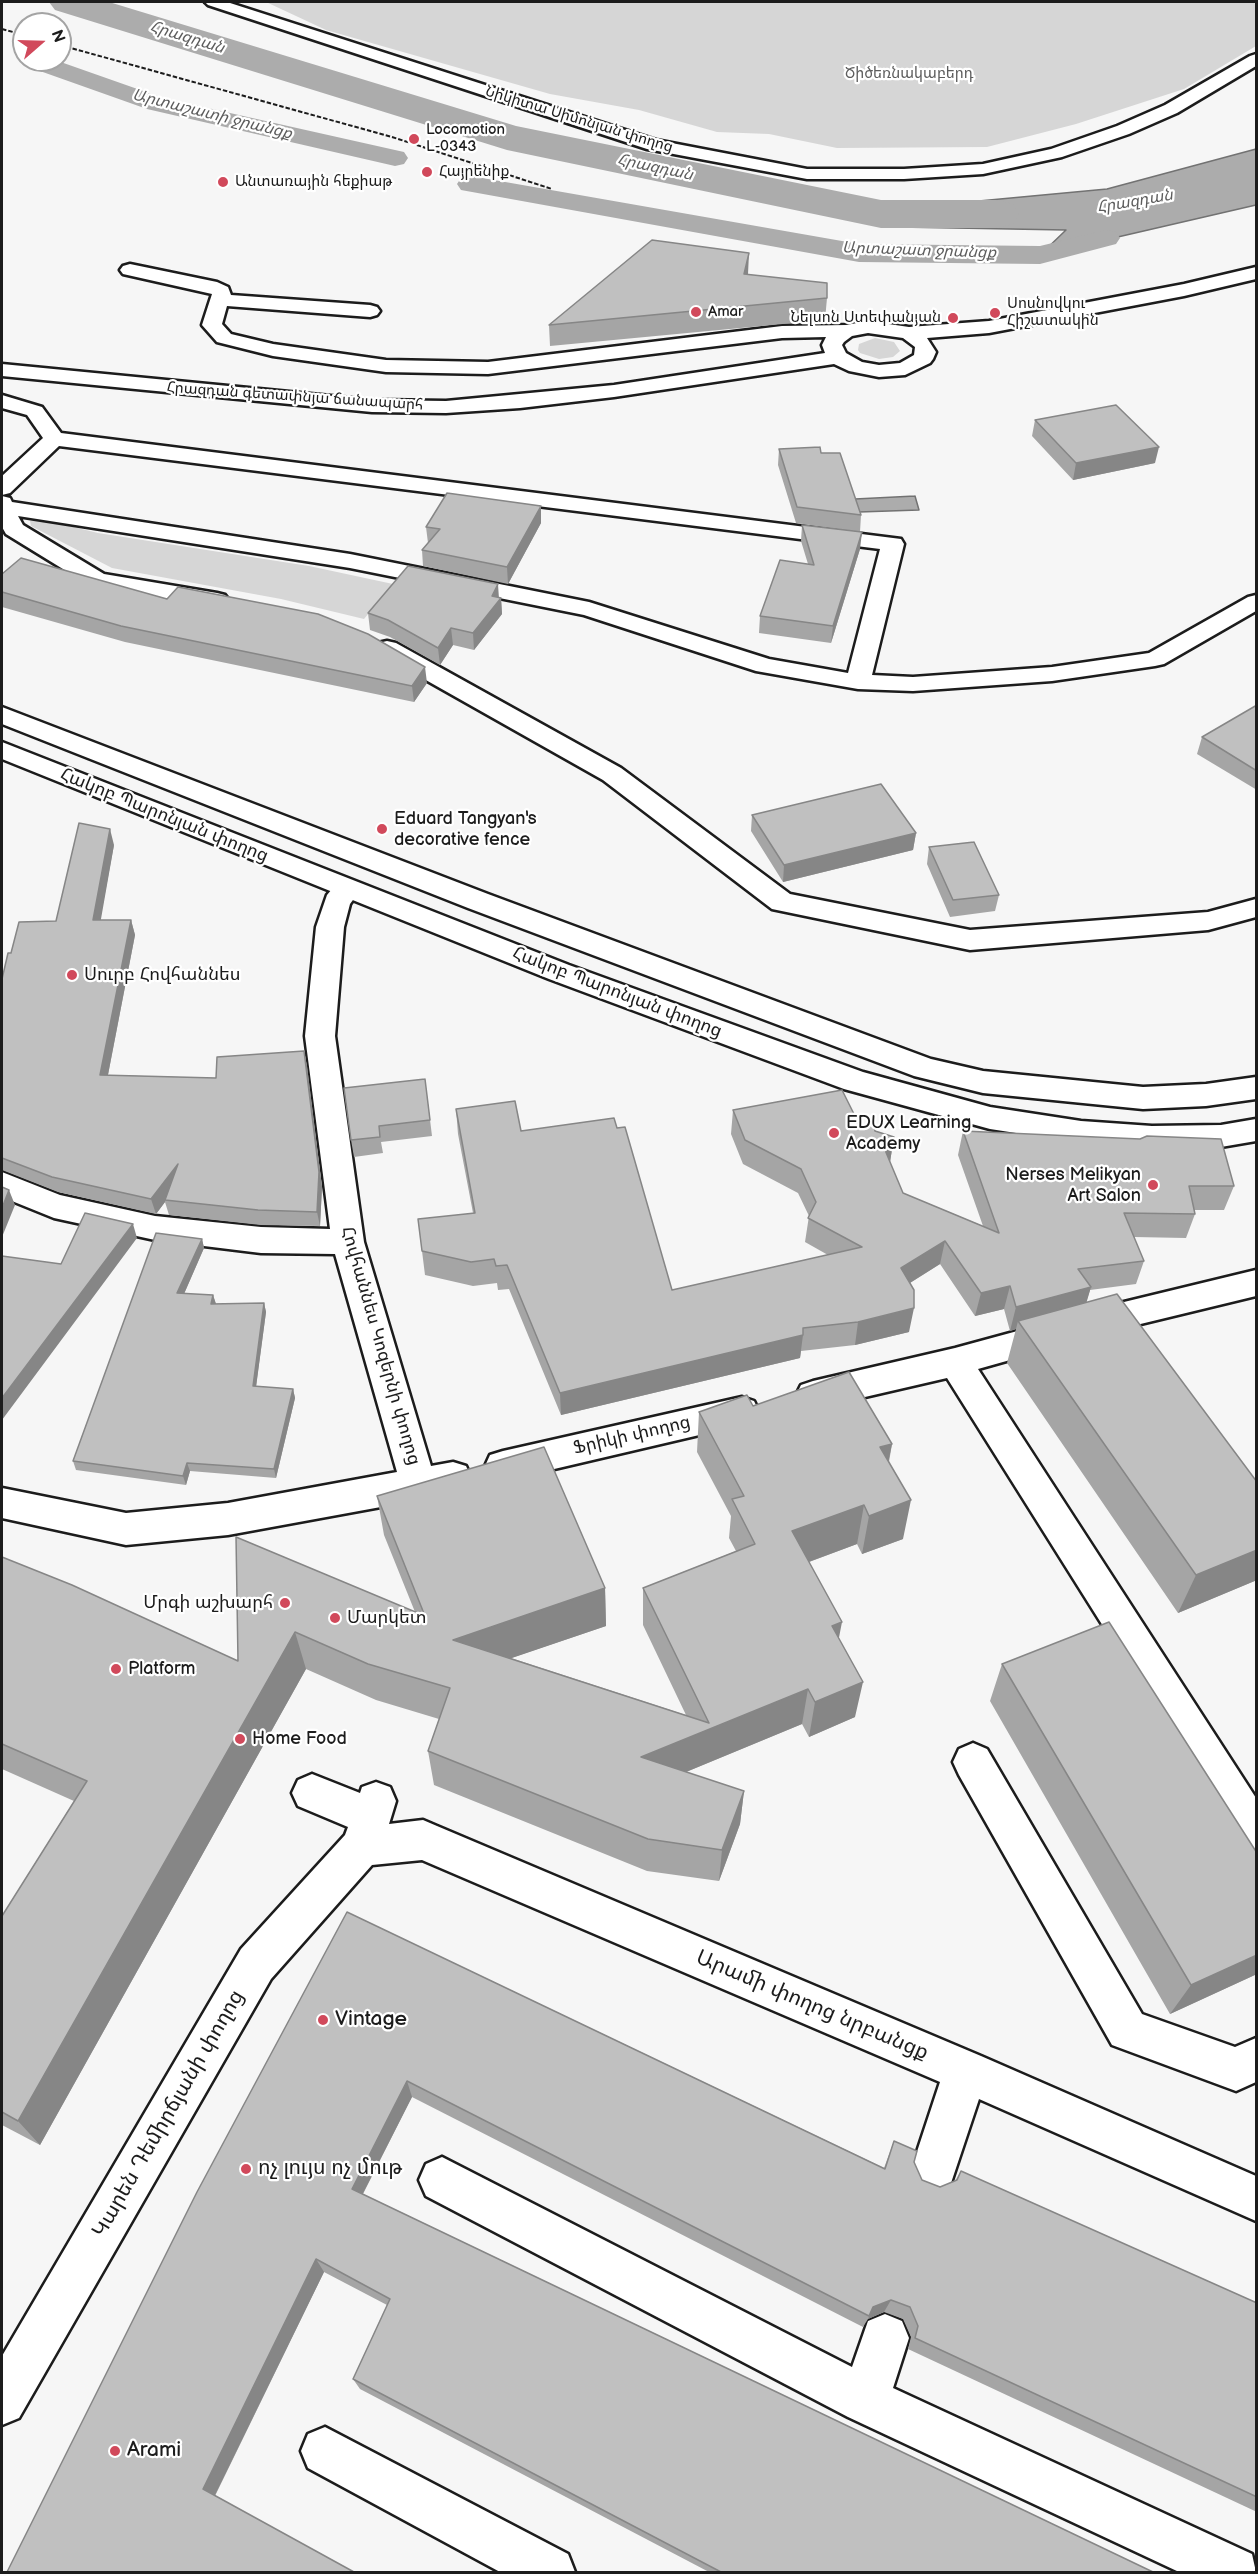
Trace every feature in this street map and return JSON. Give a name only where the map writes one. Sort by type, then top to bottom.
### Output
[{"type":"street","name":"Նիկիտա Սիմոնյան փողոց","points":[[213,2],[653,145],[807,174],[904,174],[983,169],[1056,153],[1123,130],[1171,109],[1257,58]]},
{"type":"street","points":[[130,270],[210,286],[221,291],[222,300],[216,307],[212,325],[224,338],[273,350],[406,367],[489,368],[748,335],[846,331],[882,327],[909,333],[989,327],[1184,290],[1257,273]]},
{"type":"street","points":[[222,300],[370,310]]},
{"type":"street","points":[[846,331],[832,345],[837,357],[856,368],[879,371],[905,369],[989,327]]},
{"type":"street","points":[[909,333],[924,345],[926,352],[923,358]]},
{"type":"street","name":"Հրազդան գետափնյա ճանապարհ","points":[[2,370],[74,380],[372,406],[446,407],[614,391],[837,357]]},
{"type":"street","points":[[2,401],[34,411],[54,440],[893,544],[858,682]]},
{"type":"street","points":[[2,499],[54,440]]},
{"type":"street","points":[[2,499],[14,530],[97,580],[236,603]]},
{"type":"street","points":[[2,499],[351,561],[578,606],[765,666],[858,682],[913,684],[1053,674],[1155,659],[1257,602]]},
{"type":"street","points":[[369,640],[452,682],[612,774],[782,902],[970,940],[1208,921],[1257,908]]},
{"type":"street","name":"Հակոբ Պարոնյան փողոց","points":[[2,715],[501,909],[925,1068],[982,1082],[1053,1091],[1143,1098],[1206,1095],[1257,1089]]},
{"type":"street","name":"Հակոբ Պարոնյան փողոց","points":[[2,750],[559,972],[855,1081],[990,1118],[1081,1132],[1152,1137],[1221,1136],[1257,1130]]},
{"type":"street","name":"Հովհաննես Կոզերնի փողոց","points":[[347,889],[337,902],[330,927],[320,1036],[348,1242],[419,1485]]},
{"type":"street","points":[[2,1184],[54,1206],[155,1228],[261,1240],[348,1242]]},
{"type":"street","name":"Ֆրիկի փողոց","points":[[2,1503],[126,1530],[228,1519],[419,1485],[955,1362],[1124,1315],[1257,1283]]},
{"type":"street","points":[[1124,1315],[1145,1343]]},
{"type":"street","points":[[955,1362],[1257,1833]]},
{"type":"street","points":[[973,1762],[1127,2030],[1236,2068],[1257,2060]]},
{"type":"street","points":[[312,1793],[370,1821]]},
{"type":"street","name":"Արամի փողոց նրբանցք","points":[[370,1821],[423,1840],[966,2071],[1257,2199]]},
{"type":"street","name":"Կարեն Դեմիրճյանի փողոց","points":[[2,2401],[256,1964],[370,1821]]},
{"type":"street","points":[[932,2176],[966,2071]]},
{"type":"street","points":[[442,2180],[865,2400],[1234,2572]]},
{"type":"street","points":[[865,2400],[885,2338]]},
{"type":"street","points":[[325,2451],[550,2572]]},
{"type":"green space","name":"Ծիծեռնակաբերդ","points":[[266,2],[1253,2],[1256,4],[1256,46],[1184,89],[1076,124],[987,147],[837,148],[769,134],[717,132],[639,110],[550,94],[326,30]]},
{"type":"green space","points":[[875,338],[894,342],[900,351],[893,357],[879,359],[860,353],[859,344]]},
{"type":"green space","points":[[41,519],[98,533],[309,566],[393,584],[364,619],[281,599],[112,568],[31,526],[30,521]]},
{"type":"water","points":[[1256,149],[1256,205],[1040,255],[1066,230],[898,227],[881,214],[968,202],[1107,189]]},
{"type":"water","points":[[915,496],[919,510],[859,512],[855,499]]},
{"type":"building","points":[[652,240],[749,253],[744,274],[827,283],[827,298],[549,325]]},
{"type":"building","points":[[1116,405],[1159,447],[1076,463],[1035,420]]},
{"type":"building","points":[[820,447],[821,453],[840,453],[861,515],[797,507],[779,449]]},
{"type":"building","points":[[447,493],[541,506],[507,567],[422,550],[440,529],[426,527]]},
{"type":"building","points":[[802,525],[862,532],[833,626],[760,616],[780,560],[814,565]]},
{"type":"building","points":[[21,558],[167,599],[178,587],[318,614],[368,634],[425,667],[412,686],[121,626],[2,592],[2,574]]},
{"type":"building","points":[[408,566],[498,584],[492,596],[501,598],[473,633],[451,628],[438,648],[388,620],[368,613]]},
{"type":"building","points":[[1257,705],[1257,771],[1202,737]]},
{"type":"building","points":[[881,784],[916,833],[784,865],[752,815]]},
{"type":"building","points":[[79,823],[110,829],[93,920],[131,920],[100,1075],[216,1078],[217,1057],[304,1051],[319,1172],[317,1212],[258,1210],[165,1200],[178,1164],[151,1199],[52,1177],[2,1158],[2,979],[19,922],[56,921]]},
{"type":"building","points":[[974,842],[999,895],[953,900],[929,847]]},
{"type":"building","points":[[425,1079],[430,1120],[379,1126],[380,1137],[351,1140],[344,1088]]},
{"type":"building","points":[[842,1090],[860,1126],[873,1123],[875,1131],[894,1137],[885,1150],[903,1193],[999,1233],[963,1131],[1140,1139],[1147,1136],[1221,1139],[1234,1186],[1189,1186],[1195,1214],[1124,1213],[1144,1261],[1078,1269],[1091,1287],[1016,1307],[1010,1286],[981,1293],[945,1241],[901,1268],[914,1290],[914,1308],[858,1322],[803,1328],[803,1335],[560,1393],[507,1265],[496,1266],[494,1259],[471,1262],[422,1251],[418,1219],[475,1213],[456,1109],[515,1101],[521,1131],[614,1118],[617,1128],[625,1127],[672,1290],[862,1247],[808,1218],[816,1202],[801,1169],[745,1140],[733,1110]]},
{"type":"building","points":[[2,1187],[9,1190],[2,1208]]},
{"type":"building","points":[[85,1213],[133,1224],[2,1398],[2,1256],[61,1264]]},
{"type":"building","points":[[156,1233],[202,1239],[177,1293],[213,1295],[211,1304],[264,1303],[253,1386],[293,1389],[274,1469],[187,1463],[183,1476],[73,1461]]},
{"type":"building","points":[[1117,1294],[1257,1482],[1257,1550],[1196,1575],[1018,1321]]},
{"type":"building","points":[[849,1372],[892,1444],[880,1447],[911,1500],[869,1516],[864,1505],[792,1531],[842,1622],[832,1626],[863,1682],[815,1702],[808,1689],[641,1757],[744,1791],[722,1850],[648,1839],[428,1751],[450,1688],[368,1664],[295,1632],[18,2121],[2,2112],[2,1916],[87,1781],[2,1744],[2,1557],[72,1585],[238,1661],[236,1537],[425,1616],[377,1496],[544,1447],[605,1588],[453,1640],[709,1723],[643,1588],[755,1544],[732,1499],[744,1496],[699,1412],[747,1395],[753,1406]]},
{"type":"building","points":[[1109,1622],[1257,1853],[1257,1955],[1191,1985],[1002,1664]]},
{"type":"building","points":[[347,1912],[885,2169],[894,2141],[917,2151],[914,2162],[922,2180],[940,2187],[957,2180],[961,2171],[1257,2303],[1257,2497],[915,2338],[918,2326],[910,2307],[891,2300],[873,2307],[869,2316],[407,2081],[352,2189],[1153,2572],[721,2572],[353,2379],[390,2299],[316,2259],[203,2489],[354,2572],[7,2572],[197,2192]]},
{"type":"waterway","name":"Հրազդան","points":[[69,2],[507,137],[881,214],[996,214]]},
{"type":"waterway","name":"Արտաշատի ջրանցք","points":[[66,72],[156,104],[395,158]]},
{"type":"waterway","name":"Արտաշատ ջրանցք","points":[[471,184],[859,253],[1040,255],[1106,238]]},
{"type":"railway","points":[[2,29],[12,32]]},
{"type":"railway","points":[[72,48],[392,137],[552,189]]},
{"type":"place","name":"Locomotion L-0343","points":[[414,139]]},
{"type":"place","name":"Հայրենիք","points":[[427,172]]},
{"type":"place","name":"Անտառային հեքիաթ","points":[[223,182]]},
{"type":"place","name":"Amar","points":[[696,312]]},
{"type":"place","name":"Սոսնովկու Հիշատակին","points":[[995,313]]},
{"type":"place","name":"Նելսոն Ստեփանյան","points":[[953,318]]},
{"type":"place","name":"Eduard Tangyan's decorative fence","points":[[382,829]]},
{"type":"place","name":"Սուրբ Հովհաննես","points":[[72,975]]},
{"type":"place","name":"EDUX Learning Academy","points":[[834,1133]]},
{"type":"place","name":"Nerses Melikyan Art Salon","points":[[1153,1185]]},
{"type":"place","name":"Մրգի աշխարհ","points":[[285,1603]]},
{"type":"place","name":"Մարկետ","points":[[335,1618]]},
{"type":"place","name":"Platform","points":[[116,1669]]},
{"type":"place","name":"Home Food","points":[[240,1739]]},
{"type":"place","name":"Vintage","points":[[323,2020]]},
{"type":"place","name":"ոչ լույս ոչ մութ","points":[[246,2169]]},
{"type":"place","name":"Arami","points":[[115,2451]]}]
